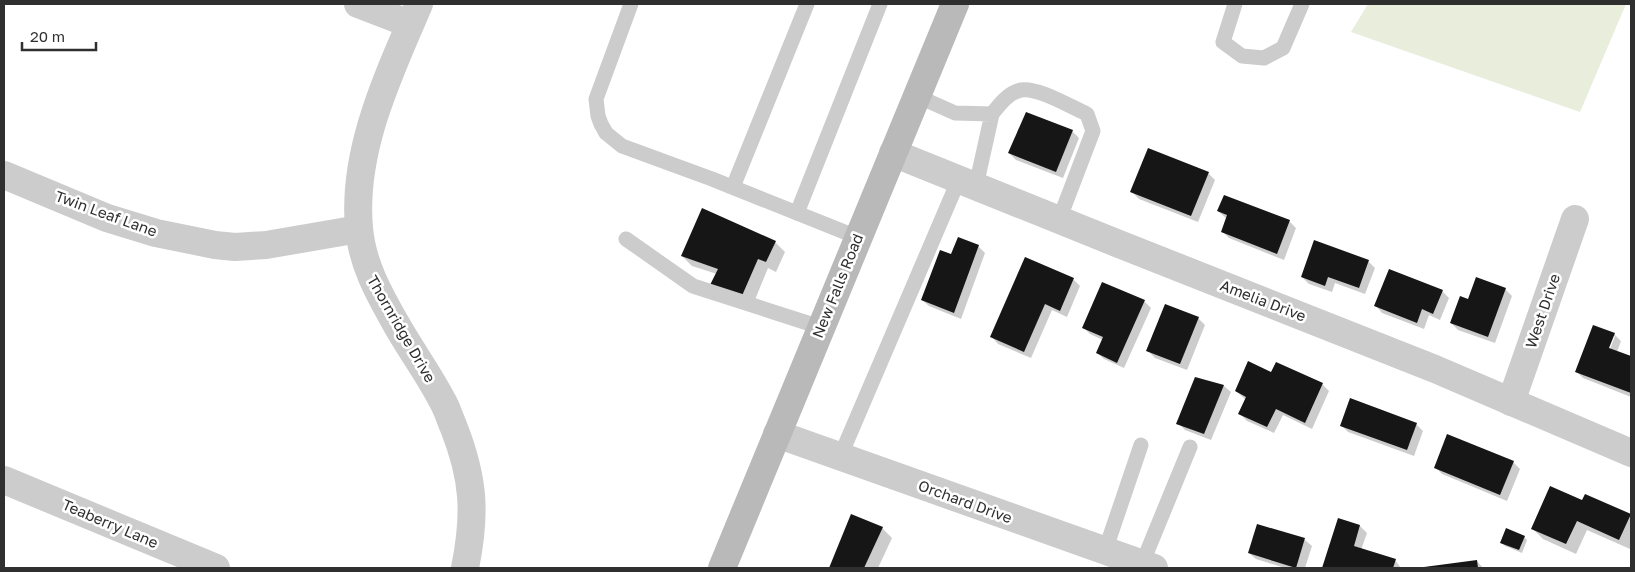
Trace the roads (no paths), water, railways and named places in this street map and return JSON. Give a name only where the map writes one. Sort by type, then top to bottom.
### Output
[{"type":"main road","name":"New Falls Road","points":[[722,568],[955,4]]},
{"type":"street","points":[[358,4],[415,14]]},
{"type":"street","name":"Thornridge Drive","points":[[415,14],[384,88],[364,151],[360,175],[359,229],[366,267],[411,350],[443,401],[464,454],[470,477],[473,510],[470,543],[465,568]]},
{"type":"street","name":"Amelia Drive","points":[[894,153],[1435,369],[1631,453]]},
{"type":"street","name":"Twin Leaf Lane","points":[[4,175],[107,218],[156,233],[215,245],[236,247],[266,245],[359,229]]},
{"type":"street","name":"West Drive","points":[[1510,402],[1575,219]]},
{"type":"street","name":"Orchard Drive","points":[[777,434],[1148,566]]},
{"type":"street","name":"Teaberry Lane","points":[[4,480],[216,568]]},
{"type":"lane","points":[[631,4],[596,99],[598,116],[606,133],[622,146],[857,238]]},
{"type":"lane","points":[[733,188],[807,4]]},
{"type":"lane","points":[[797,213],[880,4]]},
{"type":"lane","points":[[1235,4],[1223,42],[1242,56],[1264,58],[1283,48],[1302,4]]},
{"type":"lane","points":[[840,457],[967,183],[992,114],[1005,98],[1021,90],[1036,92],[1087,114],[1093,131],[1059,220]]},
{"type":"lane","points":[[917,96],[955,113],[992,114]]},
{"type":"lane","points":[[626,239],[693,286],[820,327]]},
{"type":"lane","points":[[1105,551],[1141,445]]},
{"type":"lane","points":[[1148,566],[1190,447]]}]
